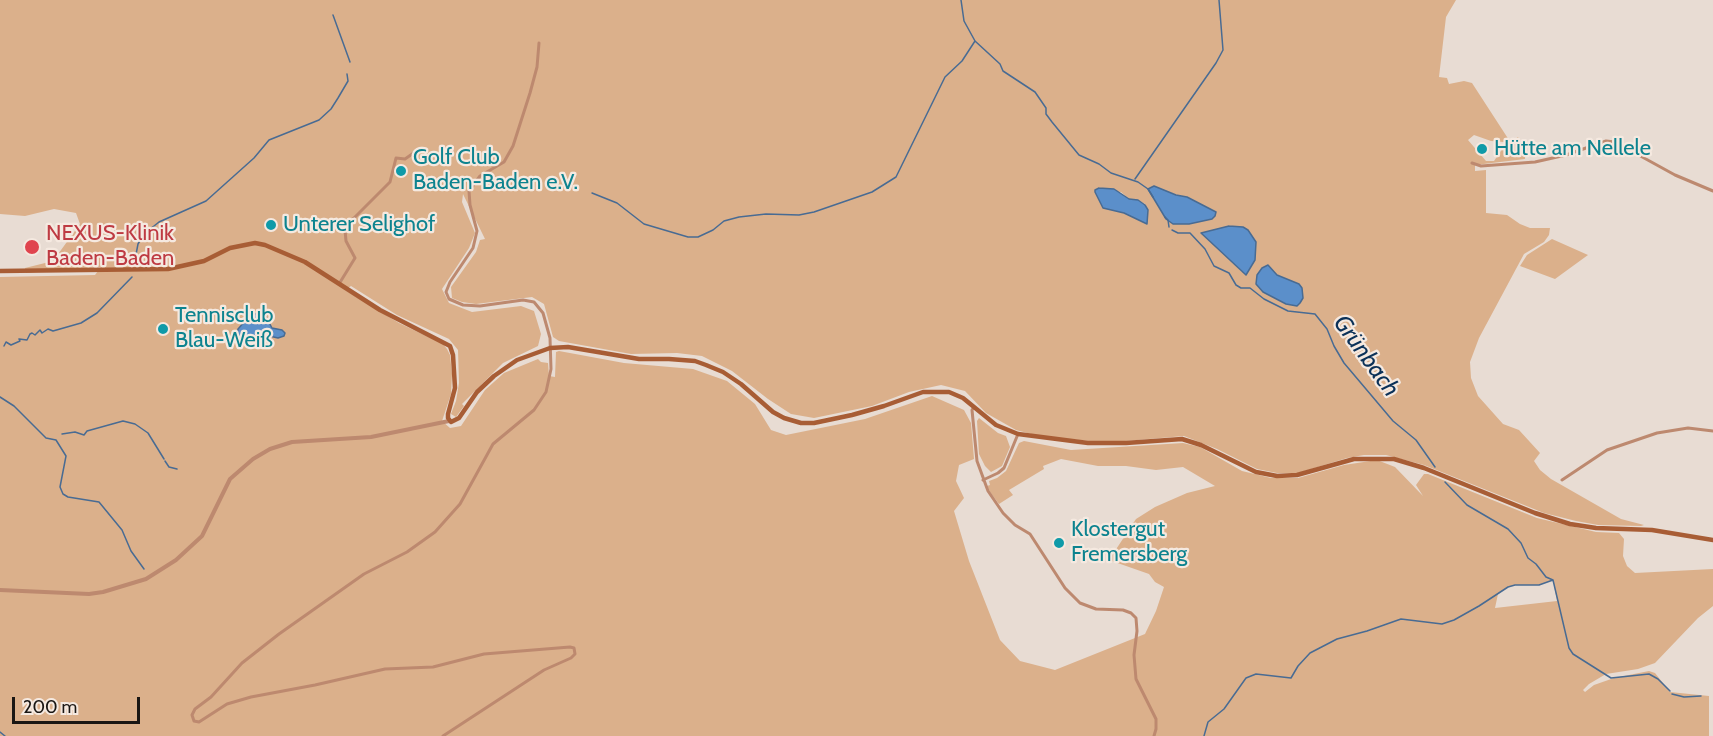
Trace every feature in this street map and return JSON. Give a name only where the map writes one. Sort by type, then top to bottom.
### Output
[{"type":"main road","points":[[0,271],[168,269],[204,261],[230,248],[255,243],[305,262],[380,310],[450,346],[453,355],[455,388],[448,414],[449,421],[454,422],[477,392],[494,375],[517,360],[550,348],[568,346],[639,359],[695,362],[723,372],[741,384],[773,412],[801,423],[814,423],[852,415],[923,392],[949,392],[963,398],[996,425],[1018,434],[1088,443],[1182,439],[1201,445],[1256,472],[1276,476],[1297,475],[1354,459],[1394,459],[1424,468],[1527,510],[1570,524],[1596,528],[1652,530],[1713,540]]},
{"type":"street","points":[[443,736],[544,670],[571,658],[575,654],[574,648],[483,654],[433,667],[385,669],[251,697],[227,704],[199,722],[194,721],[192,715],[195,709],[211,697],[242,663],[279,634],[364,574],[408,552],[435,532],[460,504],[493,444],[534,410],[546,392],[551,369],[550,348],[543,313],[534,302],[523,300],[480,306],[463,305],[449,299],[446,292],[450,282],[473,248],[477,231],[470,205],[469,190],[480,176],[504,162],[513,146],[537,67],[539,43]]},
{"type":"street","points":[[1472,163],[1476,165],[1517,164],[1566,155],[1606,141],[1615,142],[1674,175],[1713,191]]},
{"type":"street","points":[[339,284],[355,258],[346,241],[345,230],[390,182],[396,158],[405,159],[415,152]]},
{"type":"street","points":[[974,407],[972,410],[977,461],[988,491],[1003,513],[1015,525],[1030,534],[1065,588],[1080,603],[1092,609],[1123,610],[1136,618],[1134,655],[1137,679],[1156,719],[1154,736]]},
{"type":"street","points":[[0,590],[89,594],[146,579],[176,560],[202,536],[230,479],[253,459],[270,449],[292,442],[371,437],[449,421]]},
{"type":"street","points":[[1562,480],[1607,450],[1657,433],[1688,428],[1713,431]]},
{"type":"street","points":[[983,480],[1004,468],[1018,434]]},
{"type":"shaded area","points":[[0,0],[1456,0],[1446,17],[1439,77],[1447,78],[1449,84],[1464,81],[1472,83],[1509,140],[1491,141],[1474,135],[1468,140],[1486,161],[1494,161],[1505,145],[1518,137],[1525,153],[1525,159],[1475,165],[1475,171],[1486,170],[1486,213],[1507,215],[1530,228],[1550,228],[1549,235],[1544,242],[1524,254],[1479,338],[1470,362],[1471,378],[1478,396],[1503,424],[1519,430],[1540,453],[1534,461],[1540,470],[1551,479],[1621,519],[1644,525],[1598,525],[1544,513],[1424,465],[1386,455],[1364,455],[1298,473],[1277,473],[1257,469],[1184,436],[1125,441],[1089,441],[1039,436],[1016,430],[986,413],[965,391],[941,385],[909,392],[872,406],[814,418],[791,414],[732,371],[702,356],[677,353],[631,354],[559,341],[553,337],[544,304],[532,297],[476,304],[452,298],[451,287],[476,252],[480,240],[485,239],[463,194],[462,202],[475,233],[469,248],[442,289],[449,303],[472,312],[521,306],[534,311],[541,334],[538,346],[503,363],[462,404],[464,406],[456,417],[451,414],[459,383],[458,350],[449,339],[397,315],[351,286],[345,290],[399,323],[443,344],[447,349],[452,374],[451,394],[442,421],[450,428],[461,426],[485,390],[504,373],[538,359],[548,363],[549,376],[555,377],[556,352],[559,351],[624,363],[693,369],[727,381],[755,404],[771,430],[786,435],[865,419],[932,396],[964,410],[971,423],[974,459],[959,465],[956,481],[964,498],[954,511],[969,561],[1000,640],[1020,661],[1055,670],[1145,634],[1164,587],[1155,582],[1149,574],[1109,560],[1136,519],[1155,507],[1187,493],[1215,486],[1183,467],[1156,470],[1126,466],[1098,466],[1061,459],[1043,466],[1044,469],[1009,490],[1013,495],[999,504],[987,486],[990,485],[989,481],[1006,471],[1019,443],[1024,441],[1071,450],[1183,443],[1200,447],[1242,471],[1271,478],[1298,478],[1344,465],[1377,460],[1395,467],[1423,496],[1416,485],[1424,474],[1428,474],[1537,518],[1596,532],[1619,533],[1624,539],[1623,556],[1627,566],[1635,573],[1713,569],[1713,606],[1698,618],[1655,663],[1638,669],[1606,674],[1583,690],[1585,692],[1594,685],[1614,678],[1649,671],[1655,673],[1670,692],[1709,696],[1709,736],[0,736],[0,277],[95,275],[101,267],[26,273],[25,268],[53,261],[80,224],[76,213],[54,209],[25,216],[0,214]],"holes":[[[1154,186],[1187,197],[1216,212],[1212,219],[1189,224],[1162,212],[1148,190]],[[1095,190],[1121,192],[1129,199],[1145,204],[1148,210],[1147,224],[1124,213],[1103,208]],[[1229,226],[1242,272],[1225,254],[1202,233]],[[1268,265],[1273,273],[1282,277],[1286,304],[1263,292]],[[1553,580],[1557,601],[1495,608],[1498,594],[1515,585],[1539,585]]]},
{"type":"shaded area","points":[[1552,239],[1588,255],[1555,279],[1520,266],[1527,255]]},
{"type":"shaded area","points":[[979,418],[998,433],[1006,436],[1010,447],[1002,466],[991,472],[979,454],[977,421]]},
{"type":"water","points":[[1154,186],[1187,197],[1216,212],[1215,216],[1212,219],[1189,224],[1173,224],[1166,219],[1148,189]]},
{"type":"water","points":[[1099,188],[1114,189],[1129,199],[1138,200],[1145,205],[1148,210],[1147,224],[1124,213],[1103,208],[1095,192]]},
{"type":"water","points":[[1229,226],[1243,227],[1248,230],[1256,242],[1255,260],[1246,275],[1201,233]]},
{"type":"water","points":[[1268,265],[1277,275],[1299,284],[1302,288],[1303,298],[1297,306],[1286,304],[1263,292],[1256,284],[1257,275],[1262,268]]},
{"type":"water","points":[[260,313],[265,315],[272,328],[282,330],[285,333],[284,336],[278,338],[265,335],[247,341],[237,335],[238,329],[246,320]]},
{"type":"waterway","name":"Grünbach","points":[[961,0],[964,21],[975,41],[1000,64],[1003,71],[1035,92],[1046,108],[1046,114],[1079,155],[1099,164],[1111,173],[1138,182],[1148,189],[1153,197]]},
{"type":"waterway","points":[[1135,179],[1223,50],[1219,0]]},
{"type":"waterway","points":[[333,15],[350,62]]},
{"type":"waterway","points":[[592,193],[617,203],[644,224],[688,237],[698,237],[713,230],[724,221],[739,217],[766,214],[799,215],[872,192],[896,177],[945,77],[962,61],[975,41]]},
{"type":"waterway","points":[[134,265],[138,244],[144,234],[159,222],[206,201],[254,158],[269,140],[319,120],[331,109],[338,98],[348,81],[347,74]]},
{"type":"waterway","name":"Grünbach","points":[[1165,217],[1169,227]]},
{"type":"waterway","name":"Grünbach","points":[[1172,230],[1178,233],[1190,233],[1205,249],[1214,266],[1229,273],[1236,285],[1241,288],[1250,288],[1264,299],[1288,311],[1315,314],[1327,329],[1344,363],[1393,421],[1416,440],[1435,467]]},
{"type":"waterway","points":[[4,346],[6,342],[11,345],[20,341],[19,339],[27,340],[30,334],[35,335],[40,330],[42,333],[48,329],[53,331],[81,323],[97,313],[132,277]]},
{"type":"waterway","points":[[0,397],[14,406],[46,438],[56,440],[66,456],[60,487],[63,494],[68,497],[99,502],[122,530],[131,551],[144,569]]},
{"type":"waterway","points":[[62,434],[75,432],[84,435],[87,431],[123,421],[135,424],[148,433],[164,459]]},
{"type":"waterway","points":[[165,461],[169,467],[177,469]]},
{"type":"waterway","name":"Grünbach","points":[[1445,482],[1467,505],[1508,529],[1521,543],[1528,558],[1546,577],[1553,580],[1569,648],[1573,654],[1611,678],[1649,674],[1670,691]]},
{"type":"waterway","points":[[1204,736],[1208,722],[1224,709],[1246,678],[1256,674],[1291,678],[1310,653],[1337,639],[1401,619],[1442,624],[1479,606],[1508,587],[1539,585],[1553,580]]},
{"type":"waterway","name":"Grünbach","points":[[1672,694],[1684,697],[1701,696]]},
{"type":"waterway","points":[[0,732],[5,736]]},
{"type":"place","name":"Hütte am Nellele","points":[[1482,149]]},
{"type":"place","name":"Golf Club Baden-Baden e.V.","points":[[401,171]]},
{"type":"place","name":"Unterer Selighof","points":[[271,225]]},
{"type":"place","name":"NEXUS-Klinik Baden-Baden","points":[[32,247]]},
{"type":"place","name":"Tennisclub Blau-Weiß","points":[[163,329]]},
{"type":"place","name":"Klostergut Fremersberg","points":[[1059,543]]}]
